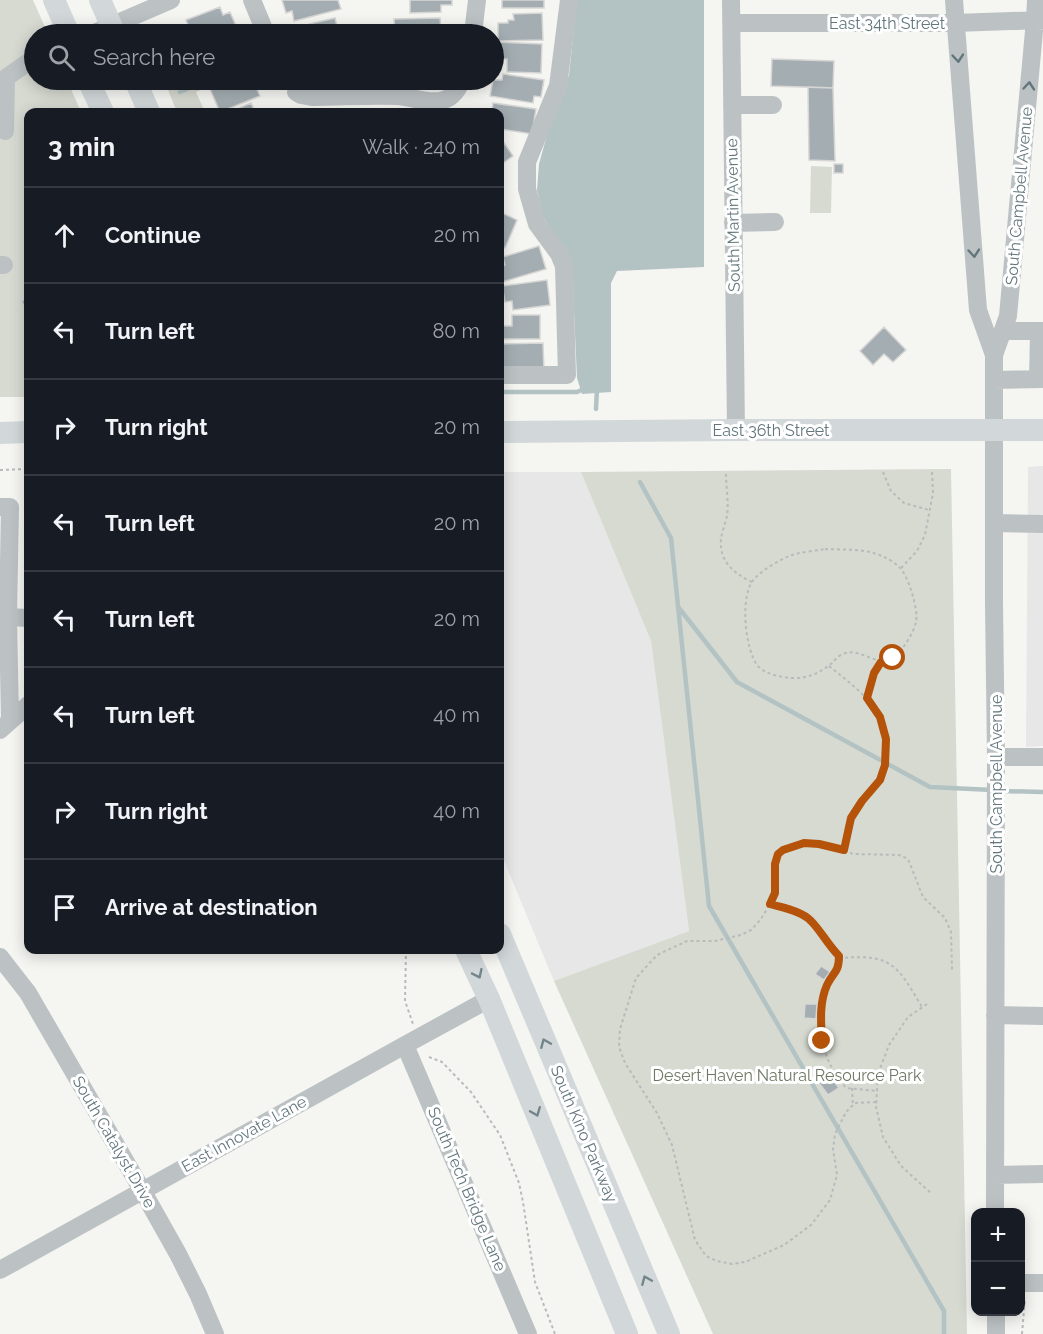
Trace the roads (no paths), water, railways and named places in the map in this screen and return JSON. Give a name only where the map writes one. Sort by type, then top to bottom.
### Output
[{"type":"main road","points":[[54,0],[65,24]]},
{"type":"main road","points":[[100,0],[104,24]]},
{"type":"main road","points":[[93,90],[101,108]]},
{"type":"main road","points":[[139,90],[147,108]]},
{"type":"main road","name":"East 36th Street","points":[[504,432],[1043,430]]},
{"type":"main road","points":[[0,432],[24,432]]},
{"type":"main road","name":"South Kino Parkway","points":[[504,943],[669,1334]]},
{"type":"main road","points":[[468,954],[489,999],[627,1334]]},
{"type":"street","points":[[122,24],[171,0]]},
{"type":"street","points":[[252,0],[262,24]]},
{"type":"street","points":[[474,24],[477,0]]},
{"type":"street","points":[[504,375],[567,375],[564,266],[559,254],[537,224],[527,189],[527,162],[558,86],[569,0]]},
{"type":"street","name":"South Martin Avenue","points":[[731,0],[736,430]]},
{"type":"street","name":"South Campbell Avenue","points":[[954,0],[978,310],[994,355],[995,1208]]},
{"type":"street","name":"South Campbell Avenue","points":[[994,355],[1008,316],[1039,20],[1035,0]]},
{"type":"street","name":"East 34th Street","points":[[731,23],[955,23],[1039,20]]},
{"type":"street","points":[[5,131],[3,80],[24,65]]},
{"type":"street","points":[[294,90],[301,95],[312,97],[395,96],[445,103],[456,90]]},
{"type":"street","points":[[732,105],[772,105]]},
{"type":"street","points":[[734,223],[775,222]]},
{"type":"street","points":[[994,380],[1040,379],[1041,331],[1003,331]]},
{"type":"street","points":[[0,507],[10,507],[5,726]]},
{"type":"street","points":[[994,523],[1043,524]]},
{"type":"street","points":[[8,617],[24,618]]},
{"type":"street","points":[[5,726],[24,709]]},
{"type":"street","points":[[996,757],[1043,756]]},
{"type":"street","name":"South Catalyst Drive","points":[[0,957],[28,993],[178,1254],[215,1334]]},
{"type":"street","name":"East Innovate Lane","points":[[0,1270],[489,999]]},
{"type":"street","points":[[995,1015],[1043,1016]]},
{"type":"street","name":"South Tech Bridge Lane","points":[[411,1041],[528,1334]]},
{"type":"street","points":[[995,1175],[1043,1174]]},
{"type":"street","points":[[996,1316],[996,1334]]},
{"type":"waterway","points":[[180,92],[185,90]]},
{"type":"waterway","points":[[504,392],[577,392],[586,388]]},
{"type":"waterway","points":[[596,409],[597,388]]},
{"type":"waterway","points":[[640,482],[671,538],[709,906],[944,1311],[944,1334]]},
{"type":"waterway","points":[[679,608],[737,682],[930,787],[992,790]]},
{"type":"waterway","points":[[1001,791],[1043,792]]},
{"type":"park label","name":"Desert Haven Natural Resource Park","points":[[787,1075]]}]
